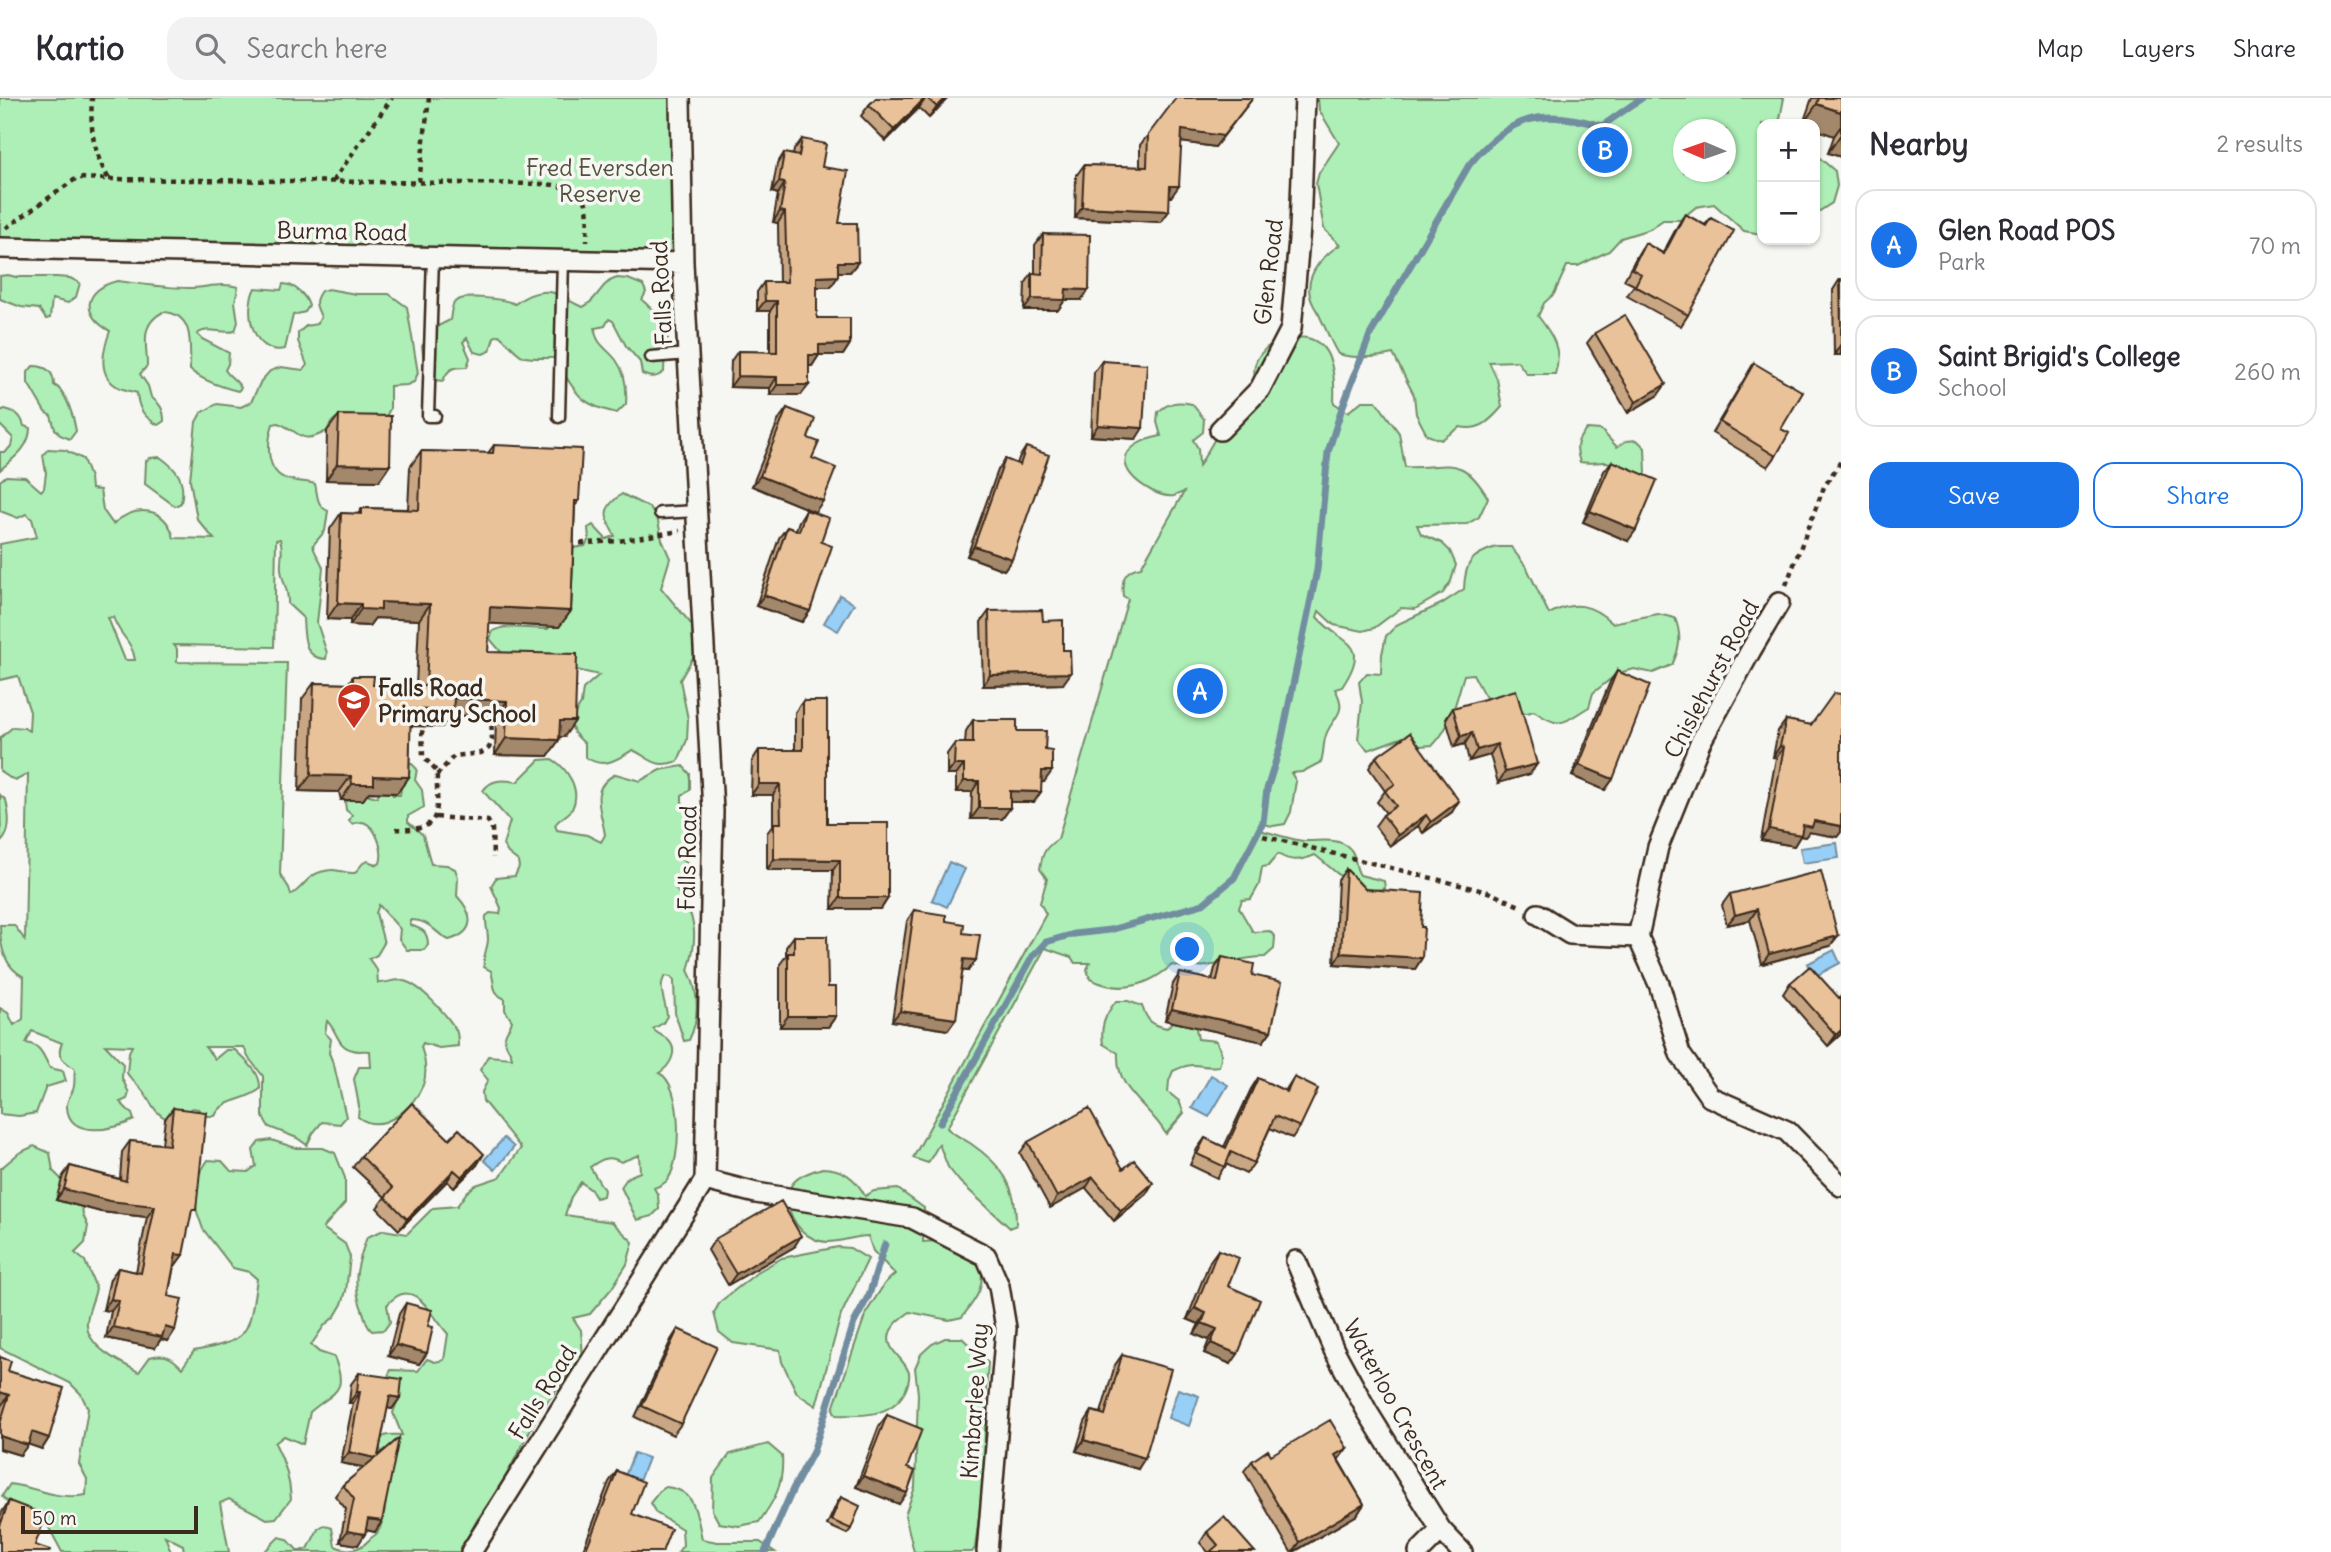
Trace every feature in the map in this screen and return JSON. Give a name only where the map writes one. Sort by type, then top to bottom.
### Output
[{"type":"street","name":"Falls Road","points":[[471,1552],[705,1181],[713,811],[683,263],[680,98]]},
{"type":"street","name":"Glen Road","points":[[1220,430],[1259,389],[1291,329],[1300,229],[1305,98]]},
{"type":"street","name":"Burma Road","points":[[0,248],[683,263]]},
{"type":"street","name":"Chislehurst Road","points":[[1638,937],[1658,847],[1700,743],[1779,603]]},
{"type":"street","points":[[1538,914],[1570,934],[1638,937],[1659,984],[1681,1054],[1710,1097],[1787,1131],[1841,1186]]},
{"type":"street","name":"Kimbarlee Way","points":[[705,1181],[756,1193],[912,1218],[986,1256],[999,1286],[1006,1328],[987,1552]]},
{"type":"street","name":"Waterloo Crescent","points":[[1296,1261],[1334,1350],[1367,1411],[1441,1530],[1462,1552]]},
{"type":"street","points":[[1419,1552],[1441,1530]]},
{"type":"lane","points":[[433,257],[428,416],[435,416]]},
{"type":"lane","points":[[559,416],[563,260]]},
{"type":"lane","points":[[652,357],[688,354]]},
{"type":"lane","points":[[660,513],[697,519]]},
{"type":"path","points":[[92,98],[92,141],[108,179]]},
{"type":"path","points":[[332,181],[392,98]]},
{"type":"path","points":[[419,182],[429,98]]},
{"type":"path","points":[[0,232],[77,178],[548,184],[576,190],[586,202],[586,261]]},
{"type":"path","points":[[1779,603],[1824,488],[1841,461]]},
{"type":"path","points":[[563,545],[627,540],[697,519]]},
{"type":"path","points":[[396,829],[420,828],[436,817],[437,775],[448,760],[481,753],[489,748],[492,740],[491,711]]},
{"type":"path","points":[[422,726],[421,751],[437,775]]},
{"type":"path","points":[[436,817],[488,821],[492,828],[493,858]]},
{"type":"path","points":[[1263,836],[1488,892],[1538,914]]},
{"type":"green space","name":"Fred Eversden Reserve","points":[[0,98],[680,98],[683,263],[0,248]]},
{"type":"green space","points":[[1318,98],[1784,98],[1780,119],[1757,119],[1757,233],[1744,231],[1714,204],[1696,207],[1680,220],[1663,220],[1650,229],[1621,238],[1609,251],[1578,266],[1567,266],[1554,294],[1544,303],[1538,316],[1555,343],[1558,357],[1555,374],[1527,374],[1517,361],[1489,362],[1497,379],[1502,407],[1484,424],[1473,428],[1460,427],[1441,440],[1427,435],[1416,414],[1414,395],[1393,354],[1352,357],[1338,354],[1313,304],[1309,286],[1314,270],[1340,245],[1324,229],[1316,184],[1319,173],[1339,143],[1319,110]]},
{"type":"green space","points":[[1820,158],[1835,171],[1837,186],[1832,203],[1820,211]]},
{"type":"green space","points":[[0,276],[70,278],[80,283],[76,297],[68,303],[52,299],[50,318],[46,319],[39,309],[21,307],[0,299]]},
{"type":"green space","points":[[617,278],[643,285],[646,292],[642,300],[662,318],[662,327],[667,333],[668,341],[665,344],[664,372],[651,377],[642,374],[640,362],[626,346],[613,321],[609,319],[605,326],[595,328],[600,342],[619,365],[626,387],[626,404],[617,413],[584,400],[554,358],[522,356],[499,335],[494,337],[490,351],[483,354],[474,352],[467,338],[463,342],[470,358],[467,367],[452,369],[443,381],[435,380],[424,364],[422,346],[436,327],[450,320],[453,305],[458,300],[483,298],[515,304],[529,295],[552,292],[583,307],[593,300],[606,284]]},
{"type":"green space","points":[[117,281],[180,288],[220,285],[238,287],[235,302],[238,322],[235,331],[206,330],[197,334],[229,353],[225,370],[241,388],[238,391],[219,385],[190,370],[190,341],[186,324],[181,318],[163,312],[155,317],[147,329],[147,366],[140,374],[151,397],[161,407],[164,421],[158,425],[149,419],[140,408],[137,393],[120,388],[107,377],[103,362],[110,331],[100,324],[90,310],[90,303],[98,290]]},
{"type":"green space","points":[[283,284],[299,291],[309,306],[305,312],[293,315],[285,349],[274,349],[265,346],[258,339],[250,308],[255,288],[281,290]]},
{"type":"green space","points":[[328,289],[356,294],[389,294],[407,307],[418,373],[414,382],[390,386],[390,409],[385,418],[341,416],[332,422],[327,431],[311,437],[301,436],[278,423],[273,424],[269,447],[271,463],[275,470],[287,479],[315,484],[319,503],[328,511],[325,531],[313,545],[323,568],[317,623],[327,653],[326,659],[318,658],[309,651],[303,618],[288,604],[281,569],[280,539],[276,540],[274,647],[174,645],[177,649],[177,662],[287,663],[280,874],[291,895],[317,873],[334,870],[355,873],[368,861],[377,865],[380,863],[380,846],[376,834],[368,824],[352,824],[349,821],[352,815],[346,810],[345,802],[366,794],[377,797],[381,790],[388,789],[393,795],[400,795],[405,763],[411,763],[417,769],[415,780],[422,790],[424,807],[408,816],[408,822],[423,835],[431,864],[447,865],[455,869],[458,877],[457,896],[470,921],[464,932],[449,940],[428,924],[410,920],[410,925],[421,929],[425,934],[428,945],[424,950],[407,950],[399,939],[400,929],[379,905],[376,913],[384,943],[377,955],[369,959],[377,970],[378,983],[404,981],[418,988],[433,1001],[456,1030],[458,1046],[439,1048],[423,1043],[421,1047],[425,1075],[423,1085],[413,1102],[387,1121],[368,1122],[358,1117],[359,1106],[354,1079],[359,1067],[371,1067],[370,1051],[348,1048],[340,1042],[327,1021],[325,1033],[331,1039],[329,1053],[346,1117],[340,1124],[322,1122],[307,1145],[269,1127],[263,1117],[263,1076],[248,1057],[244,1047],[205,1047],[215,1059],[226,1050],[235,1050],[256,1072],[260,1089],[224,1106],[215,1116],[205,1116],[198,1109],[192,1108],[172,1120],[158,1112],[127,1073],[132,1046],[105,1045],[123,1064],[122,1078],[129,1093],[127,1099],[120,1102],[132,1114],[134,1120],[105,1129],[84,1128],[70,1117],[67,1107],[73,1089],[75,1069],[60,1056],[62,1043],[32,1031],[26,1043],[39,1049],[50,1068],[63,1071],[66,1081],[46,1087],[36,1113],[19,1116],[0,1114],[0,1008],[8,1013],[14,1025],[23,1019],[24,977],[12,968],[4,955],[0,925],[14,925],[25,940],[28,774],[17,780],[0,771],[0,738],[13,727],[29,731],[30,712],[18,676],[0,680],[0,544],[37,537],[32,519],[26,514],[18,518],[0,511],[0,481],[6,476],[25,477],[41,491],[46,473],[43,455],[48,449],[65,450],[83,459],[91,489],[100,490],[103,510],[113,524],[131,514],[148,512],[164,519],[174,538],[214,539],[197,519],[190,480],[196,422],[201,413],[217,404],[241,407],[251,402],[261,381],[270,371],[281,367],[303,370],[307,365],[298,341],[298,333],[306,326],[317,324],[321,317],[316,304],[321,291]],"holes":[[[113,617],[131,648],[135,660],[125,660],[108,618]]]},
{"type":"green space","points":[[1279,338],[1307,338],[1323,348],[1328,355],[1333,374],[1334,403],[1348,412],[1362,401],[1376,401],[1399,433],[1405,467],[1452,466],[1461,469],[1470,474],[1488,498],[1479,517],[1467,524],[1417,525],[1421,534],[1442,543],[1450,551],[1456,565],[1451,581],[1443,593],[1415,609],[1401,608],[1374,628],[1363,631],[1334,625],[1319,611],[1317,617],[1350,645],[1355,660],[1342,687],[1335,689],[1340,710],[1326,735],[1321,762],[1302,772],[1291,773],[1296,781],[1291,812],[1285,824],[1262,824],[1260,830],[1299,840],[1341,843],[1353,853],[1360,875],[1384,881],[1385,888],[1375,890],[1356,886],[1315,855],[1296,860],[1278,854],[1268,866],[1262,867],[1259,885],[1251,899],[1242,900],[1239,908],[1253,932],[1270,931],[1275,937],[1274,949],[1265,957],[1196,967],[1172,965],[1153,978],[1133,986],[1101,984],[1090,979],[1087,969],[1090,963],[1075,963],[1071,957],[1045,948],[947,1128],[991,1159],[1005,1177],[1016,1211],[1016,1225],[1010,1228],[960,1182],[948,1167],[939,1144],[928,1163],[913,1158],[1046,914],[1040,903],[1047,879],[1040,869],[1042,859],[1047,848],[1058,839],[1128,599],[1123,596],[1123,581],[1127,573],[1141,567],[1184,492],[1166,496],[1139,483],[1126,466],[1129,451],[1136,445],[1161,436],[1157,422],[1158,412],[1166,406],[1174,403],[1192,404],[1204,419],[1203,432],[1193,440],[1198,448],[1199,466],[1220,430],[1259,389],[1254,372],[1257,359]]},
{"type":"green space","points":[[33,366],[48,370],[53,376],[54,385],[66,398],[76,431],[70,439],[60,435],[55,429],[51,416],[45,412],[28,383],[28,372]]},
{"type":"green space","points":[[5,409],[17,414],[24,426],[30,428],[24,446],[0,470],[0,452],[6,452],[13,438],[0,425],[0,411]]},
{"type":"green space","points":[[1587,429],[1601,430],[1617,447],[1626,441],[1637,440],[1645,448],[1646,473],[1637,478],[1608,462],[1580,462],[1578,444]]},
{"type":"green space","points":[[160,457],[171,466],[181,482],[181,503],[175,506],[145,484],[146,461]]},
{"type":"green space","points":[[622,494],[650,508],[658,521],[670,558],[661,588],[697,631],[695,654],[680,680],[688,719],[687,740],[678,761],[670,763],[653,762],[633,750],[616,760],[604,763],[585,757],[585,744],[574,733],[571,723],[581,704],[583,689],[599,675],[502,653],[490,639],[493,631],[504,627],[548,629],[555,613],[569,540],[574,548],[585,546],[589,539],[588,528],[593,525],[606,539],[615,536],[607,513],[610,504]]},
{"type":"green space","points":[[1496,547],[1511,547],[1527,568],[1549,614],[1567,607],[1582,606],[1590,608],[1612,623],[1658,614],[1675,618],[1679,642],[1672,665],[1653,673],[1634,669],[1618,673],[1593,693],[1589,707],[1562,722],[1550,721],[1534,711],[1518,713],[1496,706],[1484,695],[1473,674],[1464,675],[1449,721],[1433,745],[1420,746],[1409,735],[1368,750],[1358,739],[1362,702],[1359,682],[1367,673],[1381,674],[1386,636],[1398,624],[1441,604],[1464,589],[1466,572],[1471,561]]},
{"type":"green space","points":[[552,759],[568,774],[575,794],[572,809],[555,825],[557,830],[587,835],[601,842],[605,835],[598,801],[602,786],[607,780],[616,774],[640,781],[660,770],[683,766],[690,774],[690,790],[682,795],[682,802],[694,816],[695,839],[675,856],[687,863],[688,878],[676,889],[688,908],[694,928],[688,970],[697,1005],[693,1032],[689,1040],[684,1041],[675,1013],[674,981],[665,976],[662,990],[667,1016],[663,1023],[653,1029],[667,1039],[673,1048],[670,1062],[659,1073],[667,1080],[676,1106],[678,1140],[673,1169],[668,1179],[654,1188],[658,1195],[659,1209],[652,1216],[637,1220],[621,1187],[628,1177],[640,1172],[639,1155],[621,1162],[612,1158],[605,1159],[590,1167],[604,1190],[603,1196],[596,1198],[581,1182],[571,1197],[565,1215],[612,1222],[633,1242],[627,1264],[612,1288],[590,1314],[573,1318],[581,1330],[583,1356],[540,1411],[503,1482],[477,1520],[460,1552],[264,1552],[279,1537],[287,1539],[298,1551],[308,1549],[318,1529],[324,1525],[332,1528],[335,1546],[345,1549],[362,1546],[377,1533],[383,1518],[387,1485],[385,1458],[379,1443],[385,1436],[402,1435],[393,1413],[399,1397],[389,1384],[389,1374],[391,1370],[418,1371],[427,1359],[435,1362],[444,1360],[448,1334],[421,1300],[405,1293],[396,1296],[387,1305],[390,1322],[384,1330],[370,1329],[359,1302],[356,1283],[358,1265],[367,1237],[384,1230],[407,1234],[433,1208],[457,1206],[476,1185],[500,1177],[521,1148],[483,1101],[482,1092],[488,1080],[480,1070],[488,1056],[512,1058],[505,1039],[512,1021],[505,1010],[505,999],[495,991],[491,971],[484,967],[488,939],[486,916],[490,913],[500,914],[501,908],[491,886],[496,878],[515,876],[519,867],[518,861],[503,845],[510,821],[483,791],[494,782],[517,782],[539,760]]},
{"type":"green space","points":[[0,795],[6,800],[9,817],[7,833],[1,842]]},
{"type":"green space","points":[[1116,1001],[1128,1001],[1142,1006],[1151,1021],[1162,1027],[1167,1028],[1173,1021],[1195,1023],[1198,1039],[1216,1041],[1219,1047],[1219,1066],[1193,1065],[1173,1071],[1168,1092],[1179,1101],[1184,1113],[1166,1134],[1122,1078],[1118,1053],[1103,1044],[1104,1021]]},
{"type":"green space","points":[[271,1140],[296,1148],[323,1148],[335,1153],[345,1178],[345,1203],[323,1228],[345,1244],[350,1257],[342,1304],[311,1345],[319,1352],[334,1357],[340,1378],[337,1390],[310,1412],[303,1444],[284,1436],[275,1443],[286,1470],[291,1499],[276,1518],[267,1519],[229,1499],[220,1503],[229,1552],[184,1552],[183,1545],[165,1536],[171,1552],[62,1552],[48,1526],[32,1515],[14,1509],[2,1496],[10,1484],[56,1495],[86,1495],[87,1479],[79,1464],[88,1409],[81,1394],[70,1383],[0,1348],[0,1169],[19,1153],[34,1146],[50,1153],[53,1171],[81,1199],[88,1226],[85,1243],[75,1253],[85,1261],[96,1288],[87,1321],[93,1341],[107,1354],[139,1372],[150,1357],[160,1355],[175,1361],[182,1368],[194,1351],[227,1343],[244,1331],[252,1311],[257,1279],[249,1272],[233,1268],[203,1229],[192,1185],[208,1160],[222,1161],[231,1171],[248,1172],[256,1166],[253,1150],[259,1142]]},
{"type":"green space","points":[[822,1168],[848,1175],[865,1196],[874,1191],[898,1189],[924,1208],[923,1242],[936,1241],[980,1261],[982,1277],[979,1291],[962,1317],[949,1320],[910,1312],[891,1330],[889,1342],[907,1368],[909,1381],[898,1401],[883,1411],[836,1415],[833,1409],[866,1313],[885,1283],[895,1274],[873,1251],[868,1236],[834,1242],[820,1241],[807,1235],[796,1224],[789,1210],[790,1188],[799,1177]]},
{"type":"green space","points":[[838,1247],[850,1248],[868,1259],[841,1315],[816,1406],[797,1393],[782,1362],[780,1350],[733,1343],[719,1332],[714,1313],[720,1302],[759,1271],[782,1258]]},
{"type":"green space","points":[[945,1338],[962,1338],[988,1363],[984,1479],[975,1548],[972,1552],[914,1552],[905,1515],[915,1487],[918,1394],[915,1368],[921,1354],[932,1344]]},
{"type":"green space","points":[[768,1444],[782,1456],[780,1483],[770,1506],[759,1522],[739,1526],[719,1523],[712,1510],[713,1478],[730,1454]]},
{"type":"green space","points":[[663,1487],[682,1492],[693,1503],[702,1539],[717,1542],[760,1542],[775,1552],[678,1552],[683,1545],[682,1529],[656,1513],[650,1503]]},
{"type":"water","points":[[840,595],[854,604],[838,631],[824,623]]},
{"type":"water","points":[[1837,843],[1839,858],[1803,863],[1800,848]]},
{"type":"water","points":[[949,862],[965,869],[947,907],[932,900]]},
{"type":"water","points":[[1834,950],[1840,963],[1814,977],[1807,964]]},
{"type":"water","points":[[1211,1075],[1228,1085],[1209,1117],[1192,1108]]},
{"type":"water","points":[[504,1138],[514,1147],[495,1170],[484,1160]]},
{"type":"water","points":[[1178,1389],[1199,1396],[1189,1426],[1168,1418]]},
{"type":"water","points":[[634,1453],[648,1458],[639,1481],[625,1476]]},
{"type":"building","points":[[876,98],[925,98],[894,130],[869,105]]},
{"type":"building","points":[[927,98],[946,98],[937,107]]},
{"type":"building","points":[[1176,98],[1252,99],[1223,136],[1182,130],[1179,186],[1170,186],[1169,211],[1082,207],[1084,165],[1147,167],[1148,135]]},
{"type":"building","points":[[1819,98],[1841,98],[1841,112],[1817,104]]},
{"type":"building","points":[[802,139],[826,144],[822,167],[848,171],[839,223],[857,223],[858,262],[838,262],[838,276],[817,277],[817,318],[850,318],[850,344],[819,345],[819,355],[809,355],[809,385],[777,385],[777,377],[738,376],[738,351],[777,352],[777,301],[765,301],[764,282],[787,282],[785,212],[780,211],[785,183],[779,182],[784,153],[799,156]]},
{"type":"building","points":[[1685,214],[1706,226],[1711,218],[1734,231],[1688,315],[1635,286],[1641,274],[1632,269],[1645,243],[1664,254]]},
{"type":"building","points":[[1043,234],[1090,235],[1089,290],[1066,289],[1065,300],[1032,299],[1032,273],[1042,274]]},
{"type":"building","points":[[1625,315],[1666,384],[1636,402],[1595,333]]},
{"type":"building","points":[[1102,361],[1147,364],[1143,428],[1098,425]]},
{"type":"building","points":[[1754,363],[1803,392],[1781,429],[1789,433],[1776,456],[1720,422]]},
{"type":"building","points":[[787,408],[815,419],[808,438],[819,442],[812,458],[836,468],[823,501],[760,476]]},
{"type":"building","points":[[339,415],[391,416],[390,465],[337,464]]},
{"type":"building","points":[[494,445],[582,449],[579,501],[575,501],[571,611],[490,607],[488,652],[577,654],[575,721],[560,721],[559,740],[506,738],[507,701],[454,698],[453,711],[411,709],[409,777],[374,776],[374,784],[352,784],[351,776],[311,775],[314,683],[353,684],[353,676],[374,676],[373,685],[426,686],[430,604],[381,602],[381,610],[361,609],[361,604],[338,603],[341,513],[362,514],[362,508],[419,510],[421,451],[493,453]]},
{"type":"building","points":[[1026,447],[1049,455],[1012,559],[974,546],[1005,459],[1020,465]]},
{"type":"building","points":[[1612,461],[1657,480],[1636,530],[1590,511]]},
{"type":"building","points":[[806,510],[829,518],[821,542],[832,546],[810,611],[764,595],[787,527],[799,531]]},
{"type":"building","points":[[1042,610],[1043,621],[1063,620],[1063,650],[1070,650],[1071,673],[990,675],[989,611]]},
{"type":"building","points":[[1617,671],[1650,685],[1613,779],[1579,765]]},
{"type":"building","points":[[1516,690],[1537,764],[1505,772],[1497,744],[1477,750],[1472,733],[1461,736],[1453,708]]},
{"type":"building","points":[[1834,693],[1841,694],[1841,826],[1814,821],[1812,827],[1803,825],[1801,835],[1769,829],[1784,747],[1780,746],[1786,720],[1811,725]]},
{"type":"building","points":[[803,701],[827,701],[827,823],[888,823],[888,898],[840,898],[840,860],[774,859],[774,823],[781,823],[780,784],[759,784],[759,750],[803,750]]},
{"type":"building","points":[[973,720],[1017,720],[1017,731],[1046,731],[1045,750],[1052,751],[1052,771],[1042,771],[1041,792],[1010,791],[1010,808],[979,808],[979,781],[964,781],[964,765],[954,765],[955,743],[973,743]]},
{"type":"building","points":[[1410,733],[1459,801],[1431,822],[1426,815],[1398,835],[1383,815],[1396,806],[1385,791],[1395,784],[1376,757]]},
{"type":"building","points":[[1346,869],[1365,889],[1423,893],[1422,958],[1341,953]]},
{"type":"building","points":[[1821,871],[1838,936],[1769,954],[1757,909],[1735,915],[1730,894]]},
{"type":"building","points":[[914,910],[946,915],[946,921],[964,924],[963,933],[980,935],[976,960],[964,959],[956,1019],[900,1011]]},
{"type":"building","points":[[794,936],[827,936],[828,987],[836,987],[836,1016],[788,1016],[788,953],[794,953]]},
{"type":"building","points":[[1222,957],[1254,964],[1252,975],[1282,982],[1271,1031],[1172,1009],[1180,973],[1217,981]]},
{"type":"building","points":[[1810,966],[1839,998],[1841,996],[1841,1030],[1836,1035],[1790,983]]},
{"type":"building","points":[[1294,1077],[1318,1089],[1300,1127],[1275,1116],[1254,1163],[1231,1152],[1225,1167],[1197,1154],[1205,1138],[1226,1148],[1258,1078],[1287,1092]]},
{"type":"building","points":[[412,1103],[449,1139],[459,1129],[484,1154],[462,1177],[454,1170],[407,1219],[385,1197],[393,1188],[361,1156]]},
{"type":"building","points":[[173,1108],[206,1112],[196,1210],[192,1210],[183,1255],[176,1254],[168,1296],[182,1299],[175,1330],[165,1327],[162,1337],[113,1327],[119,1301],[111,1299],[118,1268],[141,1273],[155,1206],[109,1201],[64,1189],[70,1166],[126,1181],[130,1141],[169,1145]]},
{"type":"building","points":[[1089,1108],[1123,1169],[1134,1160],[1153,1183],[1121,1211],[1093,1177],[1057,1197],[1028,1142]]},
{"type":"building","points":[[781,1201],[801,1236],[736,1274],[715,1239]]},
{"type":"building","points":[[1218,1250],[1239,1258],[1228,1286],[1260,1300],[1238,1354],[1211,1343],[1217,1329],[1202,1323],[1206,1313],[1195,1308]]},
{"type":"building","points":[[406,1303],[432,1310],[428,1326],[433,1327],[427,1353],[396,1345]]},
{"type":"building","points":[[678,1329],[717,1347],[681,1424],[642,1406]]},
{"type":"building","points":[[1122,1355],[1171,1369],[1145,1458],[1084,1440],[1092,1411],[1105,1415]]},
{"type":"building","points":[[0,1357],[11,1361],[8,1371],[64,1388],[49,1438],[32,1432],[28,1445],[0,1436],[0,1424],[9,1395],[0,1392]]},
{"type":"building","points":[[359,1373],[402,1379],[400,1398],[390,1396],[378,1456],[399,1438],[382,1521],[368,1519],[365,1534],[347,1531],[354,1499],[343,1485],[375,1458],[349,1452],[360,1392],[357,1392]]},
{"type":"building","points":[[887,1415],[922,1429],[907,1468],[915,1471],[907,1493],[863,1476]]},
{"type":"building","points":[[1330,1420],[1347,1448],[1335,1455],[1364,1504],[1300,1542],[1252,1461],[1268,1450],[1271,1455]]},
{"type":"building","points":[[617,1471],[644,1482],[632,1514],[671,1529],[662,1552],[585,1552]]},
{"type":"building","points":[[841,1497],[860,1506],[851,1529],[831,1520]]},
{"type":"building","points":[[9,1501],[46,1515],[35,1545],[50,1550],[49,1552],[0,1552],[0,1526]]},
{"type":"building","points":[[1224,1517],[1255,1552],[1210,1552],[1218,1545],[1207,1532]]},
{"type":"waterway","points":[[940,1123],[1033,956],[1046,942],[1074,934],[1110,930],[1203,904],[1234,878],[1263,822],[1267,789],[1280,747],[1317,570],[1328,452],[1341,411],[1370,335],[1469,165],[1499,135],[1528,120],[1562,117],[1602,126],[1642,98]]},
{"type":"waterway","points":[[765,1552],[813,1452],[854,1323],[869,1295],[885,1244]]},
{"type":"place","name":"Saint Brigid's College","points":[[1605,150]]},
{"type":"place","name":"Glen Road POS","points":[[1200,691]]},
{"type":"place","name":"Falls Road Primary School","points":[[354,730]]}]
